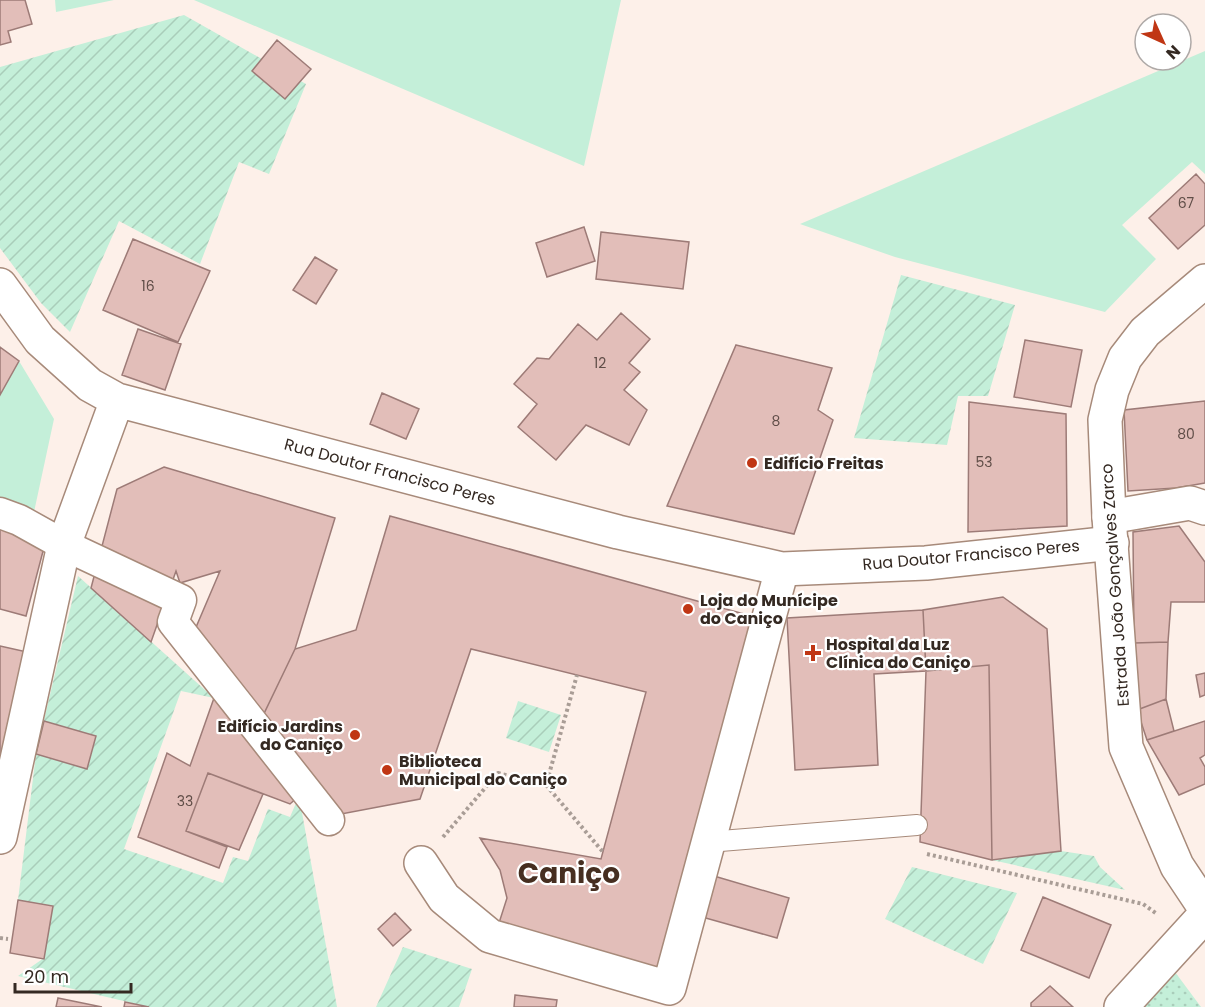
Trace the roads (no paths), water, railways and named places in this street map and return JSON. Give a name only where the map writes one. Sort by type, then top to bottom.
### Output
[{"type":"street","name":"Estrada João Gonçalves Zarco","points":[[1201,913],[1188,880],[1177,866],[1126,747],[1105,420],[1112,390],[1125,358],[1145,332],[1205,281]]},
{"type":"street","name":"Rua Doutor Francisco Peres","points":[[0,285],[39,340],[90,385],[117,400],[618,532],[782,569],[926,563],[1111,530],[1190,503],[1205,508]]},
{"type":"street","points":[[0,837],[64,544],[117,400]]},
{"type":"street","points":[[0,513],[19,520],[181,600],[173,622],[329,820]]},
{"type":"street","points":[[421,863],[444,898],[490,936],[669,988],[782,569]]},
{"type":"street","points":[[1121,1007],[1201,913]]},
{"type":"lane","points":[[708,842],[917,825]]},
{"type":"place","name":"Edifício Freitas","points":[[752,463]]},
{"type":"place","name":"Loja do Munícipe do Caniço","points":[[688,609]]},
{"type":"place","name":"Hospital da Luz Clínica do Caniço","points":[[813,653]]},
{"type":"place","name":"Edifício Jardins do Caniço","points":[[355,735]]},
{"type":"place","name":"Biblioteca Municipal do Caniço","points":[[387,770]]},
{"type":"district","name":"Caniço","points":[[569,873]]}]
